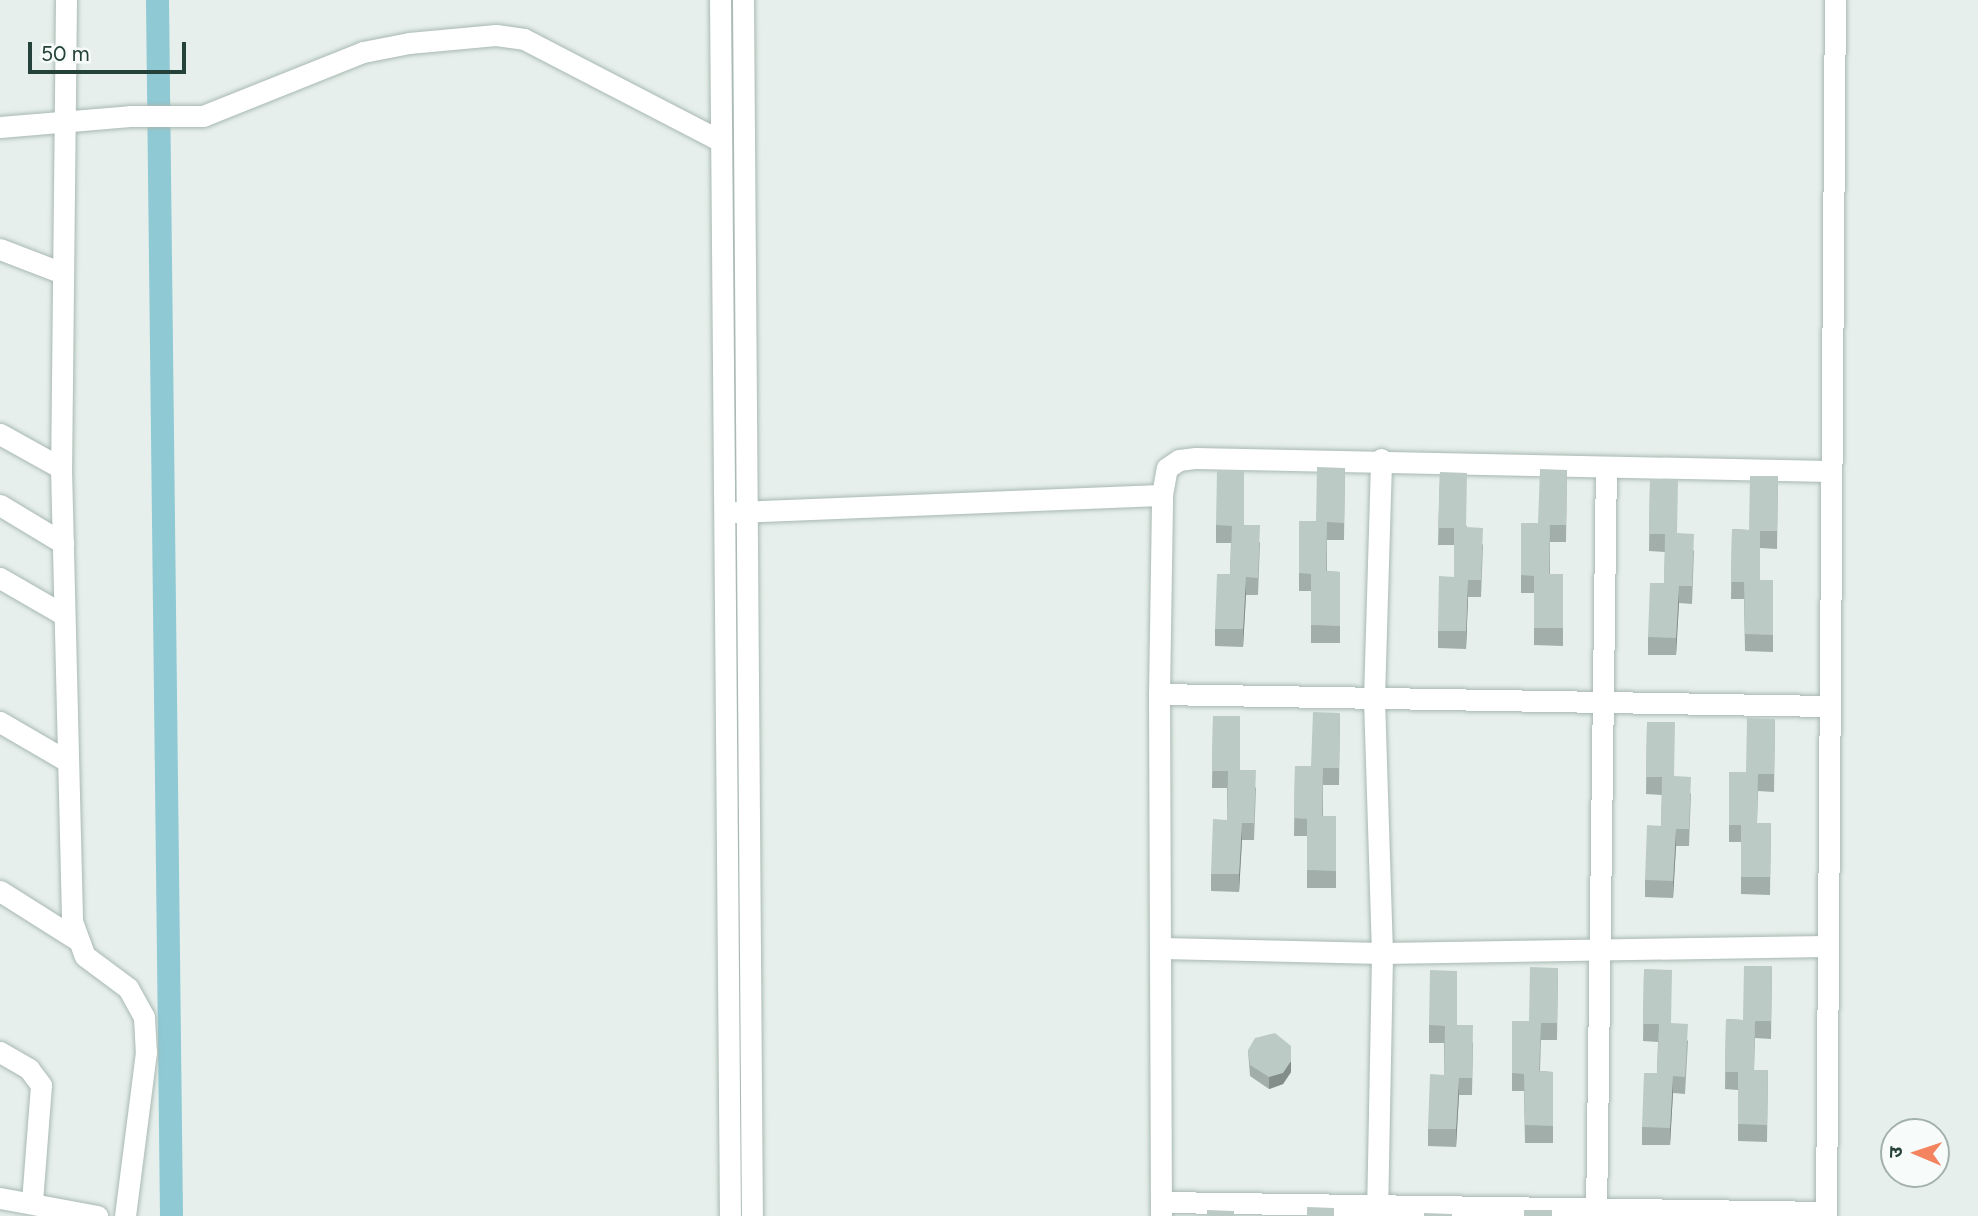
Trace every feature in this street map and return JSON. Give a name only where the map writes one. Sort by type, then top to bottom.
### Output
[{"type":"street","points":[[66,0],[60,272],[61,468],[72,921],[76,939],[85,956],[128,988],[144,1017],[146,1052],[125,1216]]},
{"type":"street","points":[[720,0],[722,513],[730,1216]]},
{"type":"street","points":[[743,0],[749,510],[752,1216]]},
{"type":"street","points":[[1829,471],[1381,459],[1178,460],[1167,468],[1162,495],[1160,694],[1161,1209],[1826,1214],[1825,946],[1835,0]]},
{"type":"street","points":[[0,127],[130,116],[203,116],[363,52],[409,43],[496,35],[524,39],[722,141]]},
{"type":"street","points":[[0,249],[60,272]]},
{"type":"street","points":[[0,434],[61,468]]},
{"type":"street","points":[[1378,1212],[1382,953],[1374,698],[1381,459]]},
{"type":"street","points":[[1596,1213],[1602,952],[1600,702],[1606,467]]},
{"type":"street","points":[[722,513],[1162,495]]},
{"type":"street","points":[[0,505],[62,543]]},
{"type":"street","points":[[0,578],[64,615]]},
{"type":"street","points":[[1160,694],[1828,706]]},
{"type":"street","points":[[0,722],[67,761]]},
{"type":"street","points":[[0,891],[76,939]]},
{"type":"street","points":[[1162,948],[1382,953],[1602,952],[1825,946]]},
{"type":"street","points":[[0,1052],[30,1069],[41,1085],[32,1201]]},
{"type":"street","points":[[0,1198],[32,1201],[97,1216]]},
{"type":"building","points":[[1317,467],[1345,468],[1344,523],[1327,522],[1326,571],[1340,572],[1340,626],[1311,625],[1311,574],[1299,573],[1299,521],[1316,521]]},
{"type":"building","points":[[1540,469],[1567,470],[1566,525],[1550,525],[1549,574],[1563,574],[1563,628],[1534,628],[1534,576],[1521,575],[1521,523],[1538,523]]},
{"type":"building","points":[[1217,470],[1244,471],[1244,525],[1260,525],[1258,578],[1246,577],[1243,629],[1215,629],[1217,574],[1230,574],[1232,526],[1216,525]]},
{"type":"building","points":[[1440,472],[1467,473],[1466,527],[1483,528],[1481,580],[1468,580],[1466,631],[1438,631],[1439,576],[1454,577],[1454,528],[1438,528]]},
{"type":"building","points":[[1750,476],[1778,476],[1777,531],[1760,531],[1760,580],[1773,580],[1773,635],[1745,634],[1744,582],[1731,582],[1732,529],[1749,530]]},
{"type":"building","points":[[1650,479],[1678,480],[1677,533],[1694,534],[1692,586],[1679,586],[1676,638],[1648,637],[1650,583],[1664,583],[1665,534],[1649,534]]},
{"type":"building","points":[[1313,712],[1340,713],[1339,768],[1323,768],[1322,816],[1336,816],[1336,871],[1307,870],[1307,819],[1294,818],[1295,766],[1311,766]]},
{"type":"building","points":[[1213,716],[1240,716],[1240,770],[1256,770],[1254,823],[1242,823],[1239,874],[1211,874],[1213,819],[1227,820],[1228,771],[1212,771]]},
{"type":"building","points":[[1747,718],[1775,719],[1774,774],[1758,774],[1757,823],[1771,823],[1770,877],[1741,877],[1741,825],[1729,825],[1729,772],[1746,772]]},
{"type":"building","points":[[1647,722],[1675,722],[1674,776],[1691,777],[1689,829],[1676,829],[1673,881],[1645,880],[1647,825],[1661,826],[1662,777],[1646,777]]},
{"type":"building","points":[[1744,966],[1772,966],[1771,1021],[1755,1021],[1754,1070],[1768,1070],[1767,1125],[1738,1124],[1738,1072],[1725,1072],[1726,1019],[1743,1020]]},
{"type":"building","points":[[1530,967],[1558,968],[1557,1023],[1541,1023],[1539,1071],[1553,1072],[1553,1126],[1525,1125],[1524,1074],[1512,1073],[1512,1021],[1529,1021]]},
{"type":"building","points":[[1644,969],[1672,970],[1671,1023],[1688,1024],[1685,1077],[1673,1076],[1670,1128],[1642,1127],[1644,1073],[1657,1073],[1659,1024],[1643,1024]]},
{"type":"building","points":[[1430,970],[1457,971],[1457,1025],[1473,1025],[1472,1078],[1459,1078],[1456,1129],[1428,1129],[1430,1074],[1444,1075],[1445,1026],[1429,1025]]},
{"type":"building","points":[[1275,1033],[1291,1046],[1291,1061],[1283,1073],[1269,1077],[1250,1065],[1248,1050],[1255,1038]]},
{"type":"building","points":[[1307,1207],[1334,1208],[1334,1216],[1307,1216]]},
{"type":"building","points":[[1207,1210],[1234,1211],[1234,1216],[1207,1216]]},
{"type":"building","points":[[1524,1210],[1552,1210],[1552,1216],[1524,1216]]},
{"type":"building","points":[[1424,1213],[1452,1214],[1452,1216],[1424,1216]]},
{"type":"waterway","points":[[157,0],[171,1216]]}]
